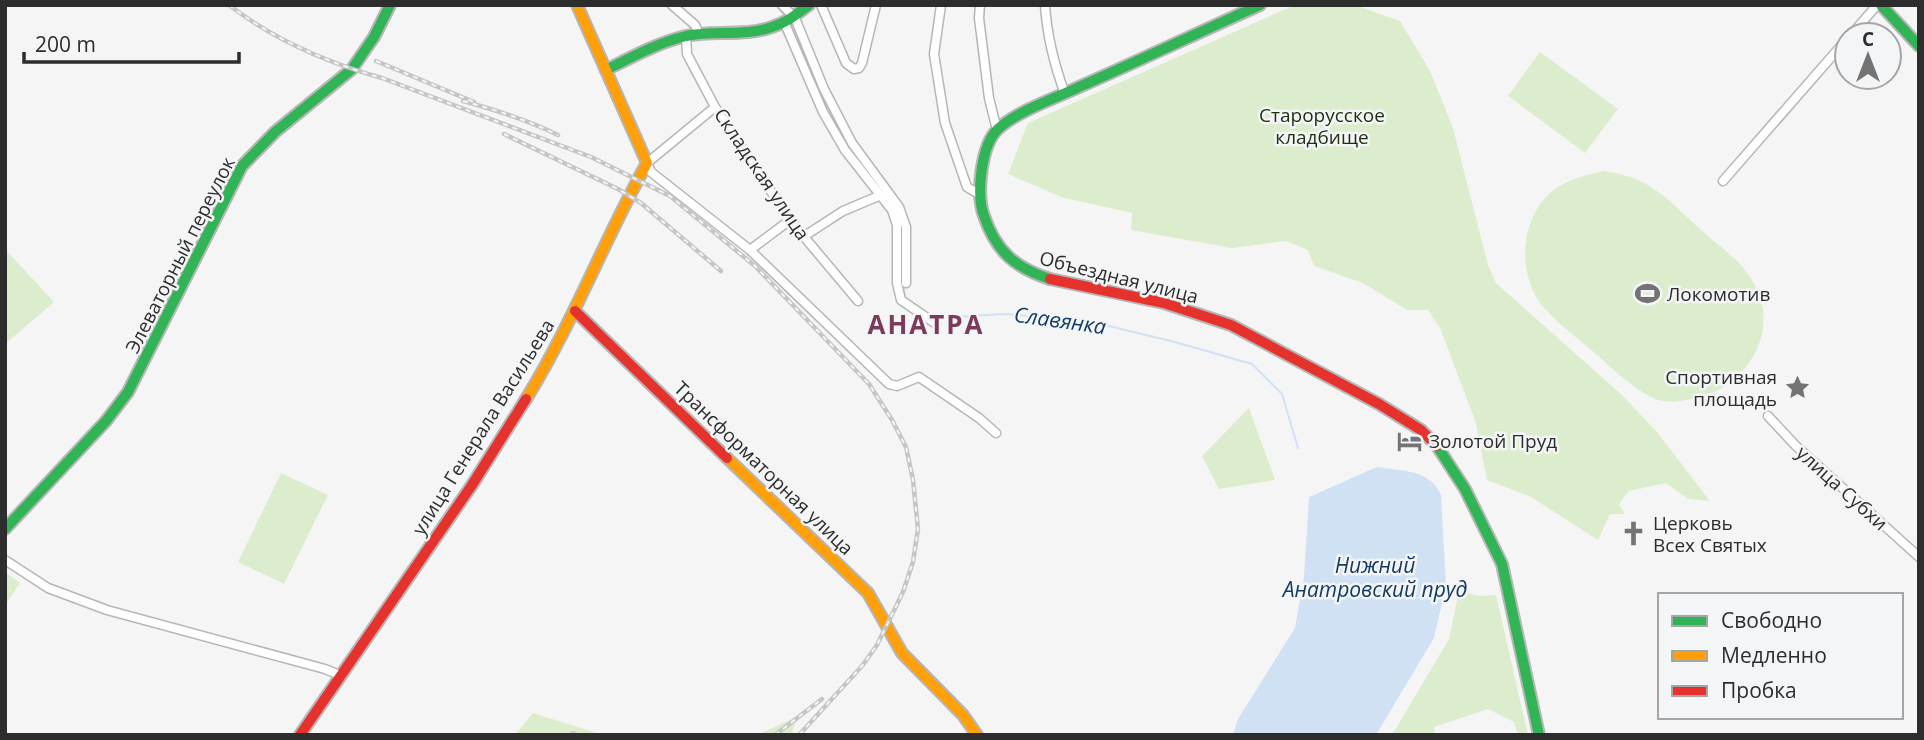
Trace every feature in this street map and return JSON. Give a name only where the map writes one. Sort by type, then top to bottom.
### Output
[{"type":"main road","name":"Элеваторный переулок","points":[[5,529],[106,421],[128,392],[243,166],[275,132],[352,69],[374,37],[390,5]]},
{"type":"main road","points":[[577,5],[647,163]]},
{"type":"main road","points":[[606,70],[670,40],[686,36],[765,31],[785,24],[809,5]]},
{"type":"main road","points":[[997,130],[1065,94],[1260,5]]},
{"type":"main road","points":[[1879,5],[1919,46]]},
{"type":"main road","name":"Объездная улица","points":[[997,130],[984,159],[979,194],[988,228],[1007,257],[1027,272],[1063,283],[1164,303],[1231,325],[1379,404],[1421,430],[1441,450],[1465,489],[1502,564],[1539,735]]},
{"type":"main road","name":"улица Генерала Васильева","points":[[300,735],[472,485],[536,382],[575,311],[629,195],[647,163]]},
{"type":"main road","name":"Трансформаторная улица","points":[[575,311],[868,593],[911,664],[963,715],[977,735]]},
{"type":"street","points":[[673,5],[695,25],[699,34]]},
{"type":"street","points":[[782,5],[795,18],[824,89],[852,143],[902,214],[906,227],[906,283]]},
{"type":"street","points":[[821,5],[846,63],[853,69],[859,68],[863,63],[876,5]]},
{"type":"street","points":[[942,5],[934,54],[945,123],[967,187],[979,194]]},
{"type":"street","points":[[980,5],[979,18],[989,97],[997,130]]},
{"type":"street","points":[[1045,5],[1047,34],[1065,94]]},
{"type":"street","points":[[1864,21],[1879,5]]},
{"type":"street","points":[[785,24],[823,112],[845,150],[892,210],[897,225],[897,283],[901,300],[936,324]]},
{"type":"street","name":"Складская улица","points":[[686,36],[687,54],[715,107],[803,237],[858,301]]},
{"type":"street","points":[[1723,181],[1833,55]]},
{"type":"street","name":"улица Генерала Васильева","points":[[647,163],[715,107]]},
{"type":"street","points":[[647,163],[651,172],[750,250],[889,384],[897,386],[919,377],[979,418],[996,433]]},
{"type":"street","points":[[803,237],[843,211],[881,195]]},
{"type":"street","points":[[750,250],[790,219]]},
{"type":"street","name":"улица Субхи","points":[[1768,416],[1796,446],[1919,557]]},
{"type":"street","points":[[5,560],[48,588],[97,606],[342,676]]},
{"type":"green space","name":"Старорусское кладбище","points":[[1295,5],[1355,5],[1400,21],[1430,71],[1453,128],[1488,265],[1496,283],[1622,395],[1657,432],[1710,501],[1688,499],[1666,483],[1629,491],[1619,504],[1625,514],[1610,514],[1598,540],[1531,497],[1487,480],[1476,423],[1440,328],[1428,310],[1407,310],[1363,283],[1314,266],[1308,250],[1286,241],[1232,248],[1131,230],[1132,213],[1064,198],[1008,174],[1028,123]]},
{"type":"green space","points":[[1540,52],[1618,109],[1585,153],[1508,96]]},
{"type":"green space","name":"Локомотив","points":[[1604,171],[1635,179],[1658,192],[1735,259],[1755,286],[1764,318],[1762,334],[1748,364],[1722,388],[1689,400],[1671,402],[1655,399],[1624,379],[1563,326],[1536,296],[1526,267],[1525,251],[1531,221],[1538,208],[1559,186]]},
{"type":"green space","points":[[5,249],[54,302],[5,344]]},
{"type":"green space","points":[[1249,408],[1275,480],[1219,489],[1202,456]]},
{"type":"green space","points":[[281,473],[328,495],[284,584],[238,562]]},
{"type":"green space","points":[[5,572],[20,583],[5,606]]},
{"type":"green space","points":[[1459,591],[1479,596],[1496,595],[1528,735],[1518,735],[1514,722],[1488,709],[1434,727],[1435,735],[1392,735],[1449,639]]},
{"type":"green space","points":[[533,713],[603,735],[515,735]]},
{"type":"green space","points":[[798,716],[791,735],[757,735]]},
{"type":"water","name":"Нижний Анатровский пруд","points":[[1377,467],[1422,476],[1436,486],[1441,495],[1446,586],[1434,638],[1376,735],[1233,735],[1238,719],[1295,628],[1304,577],[1309,497]]},
{"type":"waterway","name":"Славянка","points":[[776,5],[785,16]]},
{"type":"waterway","name":"Славянка","points":[[791,25],[835,121],[869,173]]},
{"type":"waterway","name":"Славянка","points":[[901,226],[901,278],[906,299]]},
{"type":"waterway","name":"Славянка","points":[[928,314],[940,318],[1004,314],[1084,320],[1252,364],[1282,394],[1298,448]]},
{"type":"railway","points":[[229,5],[264,29],[321,57],[591,157],[670,196],[755,266],[869,384],[906,447],[913,480],[918,529],[913,562],[903,592],[877,645],[862,666],[799,735]]},
{"type":"railway","points":[[376,61],[474,102]]},
{"type":"railway","points":[[463,101],[558,135]]},
{"type":"railway","points":[[504,134],[618,189],[641,203],[721,271]]},
{"type":"railway","points":[[775,735],[822,699]]},
{"type":"traffic: fast","points":[[5,529],[106,421],[128,392],[242,166],[275,132],[352,69],[374,37],[390,5]]},
{"type":"traffic: fast","points":[[606,70],[655,46],[686,36],[751,32],[772,27],[787,21],[809,5]]},
{"type":"traffic: fast","points":[[1050,279],[1027,269],[1008,256],[994,239],[984,216],[980,183],[984,158],[992,136],[1006,122],[1026,111],[1260,5]]},
{"type":"traffic: fast","points":[[1881,5],[1919,46]]},
{"type":"traffic: fast","points":[[1437,446],[1465,489],[1502,564],[1539,735]]},
{"type":"traffic: slow","points":[[526,399],[559,341],[647,163],[577,5]]},
{"type":"traffic: slow","points":[[727,458],[868,593],[902,653],[963,715],[977,735]]},
{"type":"traffic: jam","points":[[1050,279],[1164,303],[1231,325],[1379,404],[1421,430],[1437,446]]},
{"type":"traffic: jam","points":[[575,311],[727,458]]},
{"type":"traffic: jam","points":[[300,735],[472,485],[526,399]]},
{"type":"place","name":"Локомотив","points":[[1647,294]]},
{"type":"place","name":"Спортивная площадь","points":[[1797,388]]},
{"type":"place","name":"Золотой Пруд","points":[[1409,441]]},
{"type":"place","name":"Церковь Всех Святых","points":[[1633,534]]},
{"type":"district","name":"АНАТРА","points":[[926,325]]}]
